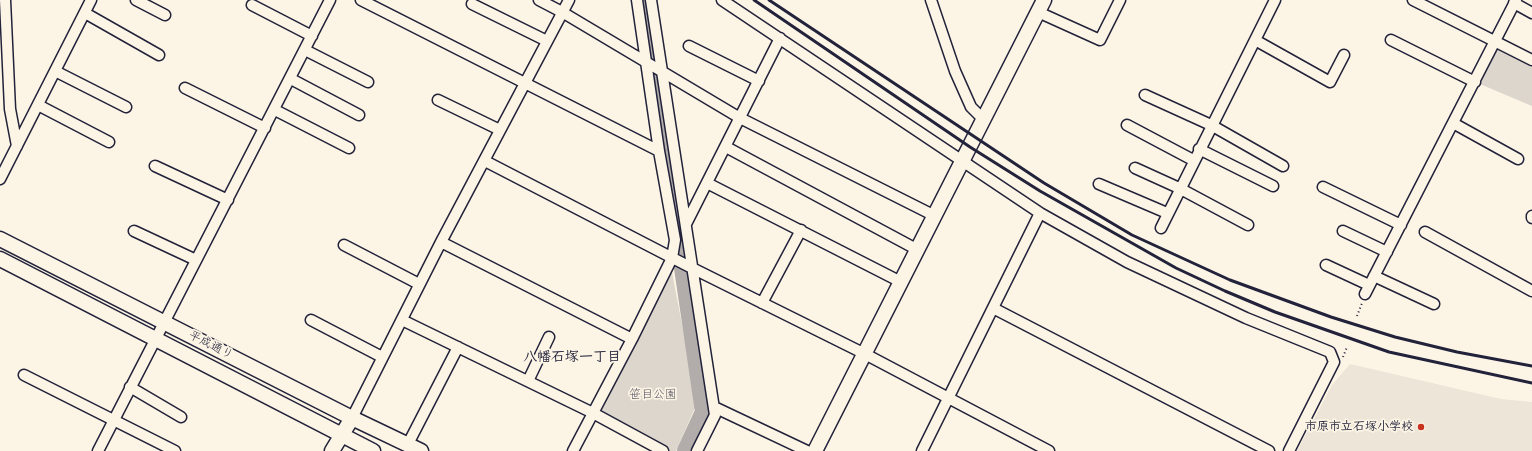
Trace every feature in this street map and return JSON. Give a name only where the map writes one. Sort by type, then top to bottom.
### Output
[{"type":"street","points":[[5,0],[10,109],[17,146]]},
{"type":"street","points":[[0,179],[4,161],[17,146],[91,0]]},
{"type":"street","points":[[136,0],[165,15]]},
{"type":"street","points":[[98,451],[291,79],[330,0]]},
{"type":"street","points":[[361,0],[524,84],[659,151]]},
{"type":"street","points":[[539,0],[562,12],[740,118],[935,216]]},
{"type":"street","points":[[332,451],[352,418],[419,284],[485,161],[568,0]]},
{"type":"street","points":[[573,451],[632,339],[672,258],[675,240],[659,151],[637,0]]},
{"type":"street","points":[[651,0],[714,407],[714,415],[697,451]]},
{"type":"street","points":[[722,0],[1040,213],[1127,262],[1246,318],[1330,352],[1334,362],[1289,451]]},
{"type":"street","points":[[931,0],[955,70],[972,107],[984,120]]},
{"type":"street","points":[[815,451],[1041,6],[1100,40],[1120,0]]},
{"type":"street","points":[[1161,228],[1193,160],[1275,0]]},
{"type":"street","points":[[1413,0],[1532,60]]},
{"type":"street","points":[[1369,285],[1496,42],[1515,2],[1532,13]]},
{"type":"street","points":[[472,4],[547,41]]},
{"type":"street","points":[[252,5],[312,36]]},
{"type":"street","points":[[84,13],[159,55]]},
{"type":"street","points":[[686,224],[780,38]]},
{"type":"street","points":[[1255,40],[1330,82],[1344,55]]},
{"type":"street","points":[[1391,40],[1475,82]]},
{"type":"street","points":[[689,46],[759,81]]},
{"type":"street","points":[[305,50],[368,82]]},
{"type":"street","points":[[55,71],[126,107]]},
{"type":"street","points":[[291,79],[359,115]]},
{"type":"street","points":[[185,88],[265,128]]},
{"type":"street","points":[[1145,95],[1211,125],[1283,166]]},
{"type":"street","points":[[438,100],[500,130]]},
{"type":"street","points":[[0,104],[10,109]]},
{"type":"street","points":[[38,105],[109,142]]},
{"type":"street","points":[[275,110],[349,148]]},
{"type":"street","points":[[1453,124],[1518,159]]},
{"type":"street","points":[[1127,125],[1193,160]]},
{"type":"street","points":[[726,147],[918,250]]},
{"type":"street","points":[[1199,149],[1273,186]]},
{"type":"street","points":[[485,161],[672,258],[864,354],[1049,451]]},
{"type":"street","points":[[155,166],[228,200]]},
{"type":"street","points":[[1135,168],[1179,188],[1248,225]]},
{"type":"street","points":[[707,182],[901,282]]},
{"type":"street","points":[[1098,184],[1167,213]]},
{"type":"street","points":[[1323,187],[1400,225]]},
{"type":"street","points":[[922,451],[1040,213]]},
{"type":"street","points":[[762,303],[801,230]]},
{"type":"street","points":[[134,231],[196,260]]},
{"type":"street","points":[[1343,231],[1387,252]]},
{"type":"street","points":[[1425,232],[1532,290]]},
{"type":"street","name":"平成通り","points":[[0,239],[165,321],[352,418],[421,451]]},
{"type":"street","points":[[441,242],[632,339]]},
{"type":"street","points":[[344,245],[419,284]]},
{"type":"street","name":"平成通り","points":[[0,260],[372,451]]},
{"type":"street","points":[[1326,265],[1369,285],[1434,304]]},
{"type":"street","points":[[993,308],[1269,451]]},
{"type":"street","points":[[311,320],[382,357]]},
{"type":"street","points":[[402,320],[593,413],[663,451]]},
{"type":"street","points":[[528,381],[549,337]]},
{"type":"street","points":[[408,444],[458,347]]},
{"type":"street","points":[[24,375],[175,451]]},
{"type":"street","points":[[130,387],[181,417]]},
{"type":"street","points":[[714,407],[807,451]]},
{"type":"shaded area","name":"市原市立石塚小学校","points":[[1350,364],[1501,399],[1532,402],[1532,451],[1297,451],[1332,385]]},
{"type":"green space","points":[[1495,41],[1532,60],[1532,106],[1475,82]]},
{"type":"green space","name":"笹目公園","points":[[671,267],[697,403],[676,451],[669,451],[596,412]]},
{"type":"waterway","points":[[646,0],[706,412],[688,451]]},
{"type":"railway","points":[[754,0],[970,147],[1040,191],[1176,268],[1275,312],[1389,352],[1532,383]]},
{"type":"railway","points":[[769,0],[1044,183],[1132,235],[1230,280],[1331,317],[1395,337],[1457,352],[1532,366]]},
{"type":"place","name":"市原市立石塚小学校","points":[[1421,427]]},
{"type":"district","name":"八幡石塚一丁目","points":[[572,357]]}]
